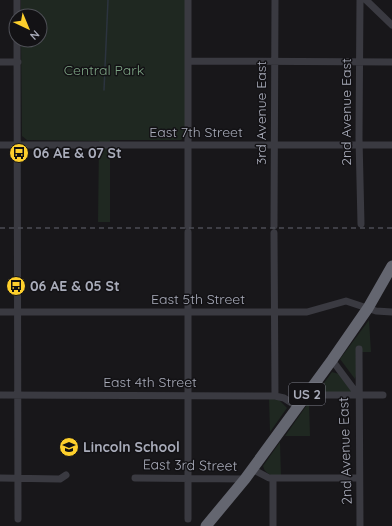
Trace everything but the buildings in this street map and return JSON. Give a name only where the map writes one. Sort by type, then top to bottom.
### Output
[{"type":"highway","name":"US 2","points":[[368,308],[392,266]]},
{"type":"highway","name":"US 2","points":[[215,526],[252,469],[392,277]]},
{"type":"highway","name":"US 2","points":[[206,526],[245,479]]},
{"type":"street","points":[[188,0],[188,519]]},
{"type":"street","name":"3rd Avenue East","points":[[275,0],[275,396]]},
{"type":"street","name":"2nd Avenue East","points":[[360,0],[359,145],[361,224]]},
{"type":"street","points":[[366,0],[392,25]]},
{"type":"street","points":[[17,48],[18,519]]},
{"type":"street","points":[[188,61],[392,62]]},
{"type":"street","points":[[0,62],[18,62]]},
{"type":"street","name":"East 7th Street","points":[[0,145],[392,145]]},
{"type":"street","name":"East 5th Street","points":[[0,312],[313,311],[346,301],[380,312],[392,312]]},
{"type":"street","points":[[358,395],[359,349]]},
{"type":"street","name":"2nd Avenue East","points":[[332,360],[358,395],[360,526]]},
{"type":"street","name":"East 4th Street","points":[[0,395],[189,394],[275,396],[284,398],[298,407]]},
{"type":"street","points":[[324,395],[383,395]]},
{"type":"street","points":[[252,469],[264,477],[273,479],[359,478]]},
{"type":"street","points":[[0,478],[60,479],[66,476]]},
{"type":"street","name":"East 3rd Street","points":[[135,478],[245,479]]},
{"type":"street","points":[[273,479],[273,526]]},
{"type":"green space","name":"Central Park","points":[[21,0],[186,0],[186,135],[181,140],[110,140],[110,222],[98,222],[99,141],[27,140],[22,136],[21,48],[48,48],[48,8],[21,8]]},
{"type":"green space","points":[[369,320],[371,352],[362,352],[355,379],[340,359]]},
{"type":"green space","points":[[332,372],[339,374],[353,392],[323,398],[313,398]]},
{"type":"green space","points":[[269,398],[279,400],[287,408],[270,432]]},
{"type":"green space","points":[[309,402],[310,436],[285,436]]},
{"type":"green space","points":[[280,442],[281,476],[267,473],[263,466]]},
{"type":"waterway","points":[[104,90],[108,0]]},
{"type":"railway","points":[[0,228],[392,228]]},
{"type":"place","name":"06 AE & 07 St","points":[[19,153]]},
{"type":"place","name":"06 AE & 05 St","points":[[16,286]]},
{"type":"place","name":"Lincoln School","points":[[69,447]]}]
